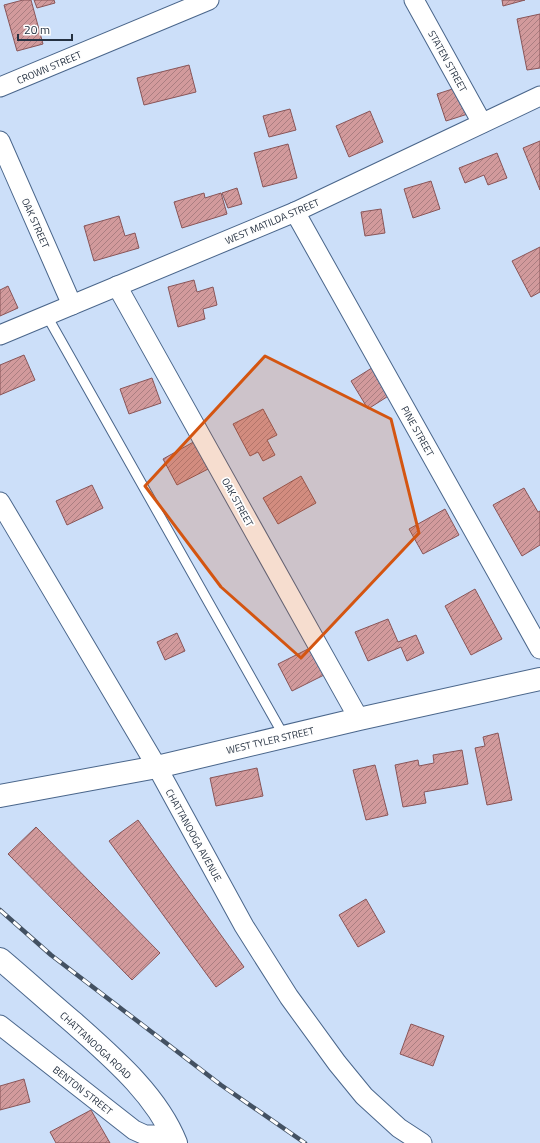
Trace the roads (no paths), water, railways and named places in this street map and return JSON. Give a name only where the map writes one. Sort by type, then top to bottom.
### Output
[{"type":"street","name":"CROWN STREET","points":[[0,87],[209,0]]},
{"type":"street","name":"STATEN STREET","points":[[414,0],[482,123]]},
{"type":"street","name":"WEST MATILDA STREET","points":[[0,335],[295,212],[540,96]]},
{"type":"street","name":"OAK STREET","points":[[0,141],[72,305]]},
{"type":"street","name":"PINE STREET","points":[[295,212],[540,650]]},
{"type":"street","name":"OAK STREET","points":[[117,286],[359,718]]},
{"type":"street","name":"CHATTANOOGA AVENUE","points":[[0,502],[157,767],[244,926],[289,998],[337,1063],[364,1096],[399,1128],[422,1143]]},
{"type":"street","name":"WEST TYLER STREET","points":[[0,796],[157,767],[359,718],[540,679]]},
{"type":"street","name":"CHATTANOOGA ROAD","points":[[0,959],[97,1044],[131,1076],[151,1099],[175,1139]]},
{"type":"street","name":"BENTON STREET","points":[[0,1025],[134,1130],[145,1135],[175,1139]]},
{"type":"lane","points":[[46,316],[284,737]]},
{"type":"railway","points":[[0,910],[51,955],[221,1085],[305,1143]]}]
